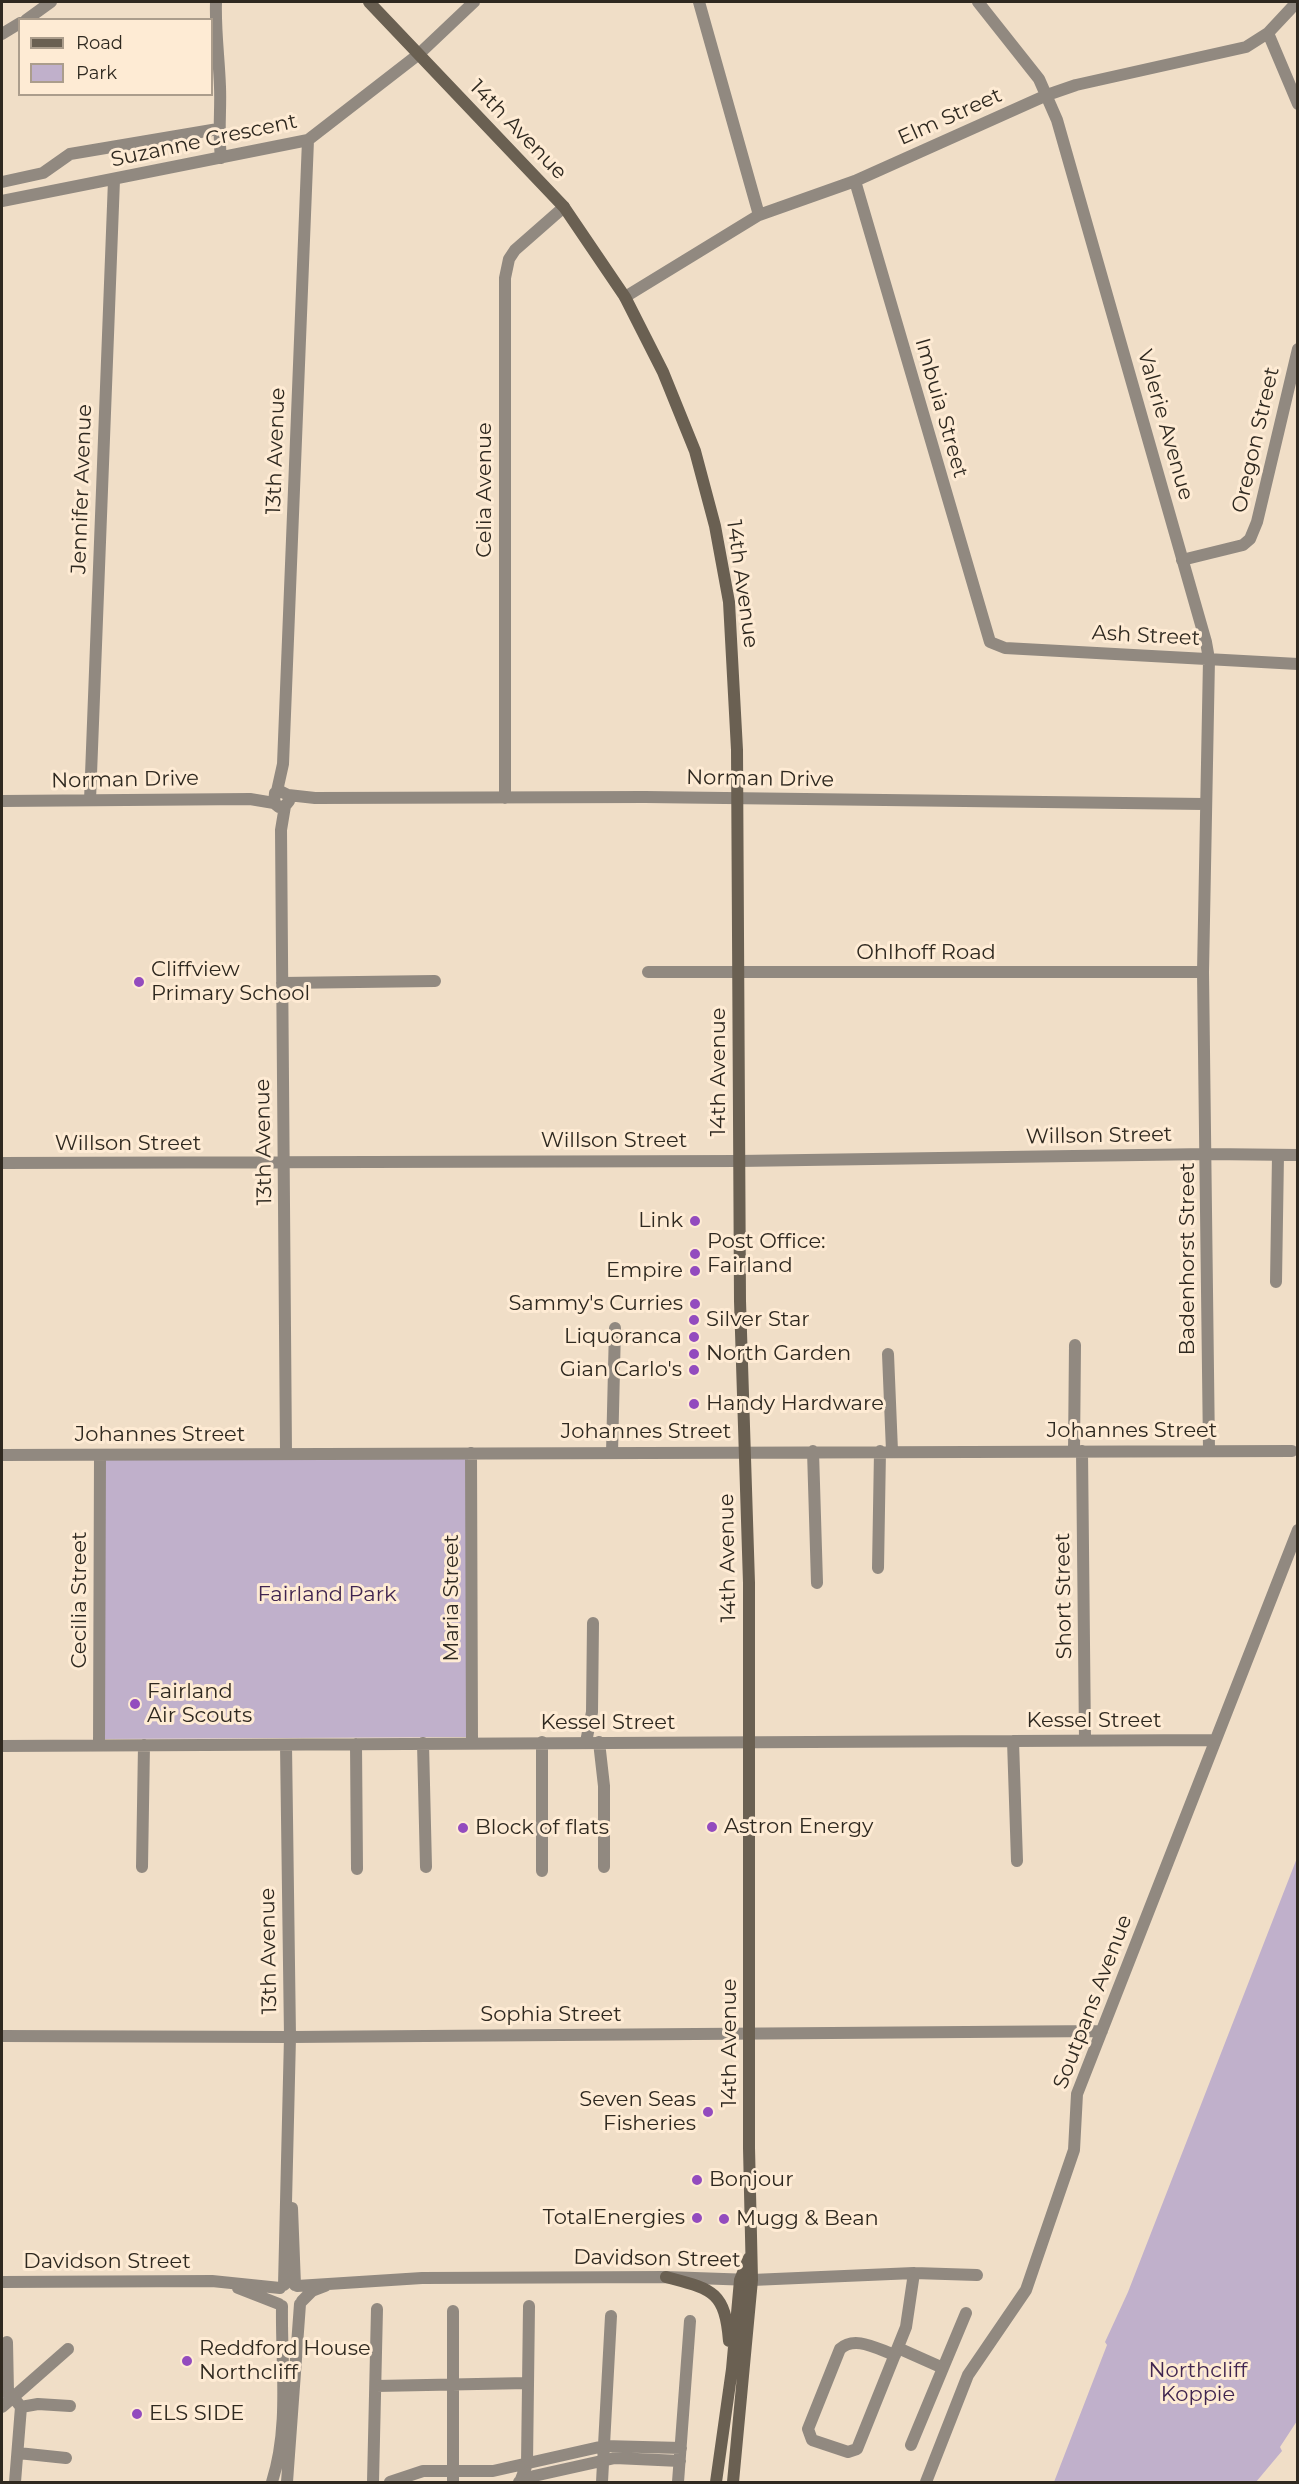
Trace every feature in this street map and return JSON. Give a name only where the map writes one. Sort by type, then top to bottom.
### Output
[{"type":"main road","name":"14th Avenue","points":[[369,2],[564,207],[625,297],[650,345],[684,421],[702,472],[727,591],[733,644],[737,750],[739,1161],[744,1451],[749,1572],[749,2257],[716,2482]]},
{"type":"main road","points":[[666,2277],[711,2291],[723,2307],[727,2315],[732,2369]]},
{"type":"main road","name":"14th Avenue","points":[[733,2482],[746,2280]]},
{"type":"street","points":[[29,18],[51,2]]},
{"type":"street","points":[[216,2],[216,47],[220,86],[218,129],[221,158]]},
{"type":"street","name":"Suzanne Crescent","points":[[2,201],[308,140],[420,54],[474,2]]},
{"type":"street","points":[[699,2],[759,215]]},
{"type":"street","name":"Valerie Avenue","points":[[978,2],[1029,65],[1047,94],[1100,265],[1209,659],[1204,804],[1204,888]]},
{"type":"street","name":"Elm Street","points":[[625,297],[759,215],[855,181],[1047,94],[1076,85],[1240,50],[1268,33],[1297,2]]},
{"type":"street","points":[[2,34],[18,24]]},
{"type":"street","points":[[1268,33],[1298,104]]},
{"type":"street","points":[[2,182],[43,173],[70,154],[218,129]]},
{"type":"street","name":"13th Avenue","points":[[286,1454],[281,799],[308,140]]},
{"type":"street","points":[[52,167],[55,191]]},
{"type":"street","name":"Jennifer Avenue","points":[[90,800],[114,180]]},
{"type":"street","name":"Imbuia Street","points":[[855,181],[983,623],[993,644]]},
{"type":"street","name":"Celia Avenue","points":[[505,798],[505,278],[507,264],[515,250],[564,207]]},
{"type":"street","name":"Oregon Street","points":[[1182,560],[1239,547],[1250,539],[1257,522],[1298,349]]},
{"type":"street","name":"Ash Street","points":[[993,644],[1005,648],[1298,664]]},
{"type":"street","name":"Norman Drive","points":[[2,801],[736,798],[1204,804]]},
{"type":"street","name":"Badenhorst Street","points":[[1204,888],[1209,1450]]},
{"type":"street","name":"Ohlhoff Road","points":[[648,972],[737,974],[1203,972]]},
{"type":"street","points":[[282,983],[435,981]]},
{"type":"street","name":"Willson Street","points":[[2,1163],[739,1161],[1207,1154],[1298,1155]]},
{"type":"street","points":[[1276,1282],[1278,1155]]},
{"type":"street","points":[[612,1453],[615,1328]]},
{"type":"street","name":"Short Street","points":[[1075,1345],[1085,1740]]},
{"type":"street","points":[[878,1568],[886,1451],[888,1354]]},
{"type":"street","points":[[813,1451],[817,1583]]},
{"type":"street","name":"Johannes Street","points":[[2,1455],[1292,1451]]},
{"type":"street","name":"Maria Street","points":[[471,1453],[472,1742]]},
{"type":"street","name":"Cecilia Street","points":[[99,1745],[100,1455]]},
{"type":"street","name":"Soutpans Avenue","points":[[926,2482],[968,2374],[1026,2290],[1074,2150],[1076,2100],[1298,1530]]},
{"type":"street","points":[[593,1623],[593,1742],[604,1786],[603,1867]]},
{"type":"street","name":"Kessel Street","points":[[2,1746],[1215,1740]]},
{"type":"street","points":[[1013,1741],[1017,1861]]},
{"type":"street","points":[[542,1742],[542,1871]]},
{"type":"street","points":[[423,1743],[426,1867]]},
{"type":"street","points":[[356,1744],[357,1869]]},
{"type":"street","points":[[142,1867],[144,1745]]},
{"type":"street","name":"13th Avenue","points":[[286,1745],[290,2037],[289,2286]]},
{"type":"street","name":"Sophia Street","points":[[2,2036],[290,2037],[1102,2031]]},
{"type":"street","points":[[914,2273],[906,2327],[896,2352],[855,2452],[848,2452],[812,2440],[808,2429],[840,2349],[845,2344],[855,2342],[896,2352],[943,2367]]},
{"type":"street","name":"Davidson Street","points":[[2,2282],[212,2281],[289,2286],[433,2278],[666,2277],[746,2280],[914,2273],[977,2275]]},
{"type":"street","name":"Davidson Street","points":[[212,2281],[280,2305]]},
{"type":"street","name":"Davidson Street","points":[[301,2302],[312,2291],[337,2282]]},
{"type":"street","points":[[272,2482],[277,2468],[284,2398],[280,2305],[277,2295],[289,2286],[302,2293],[287,2482]]},
{"type":"street","points":[[280,2305],[289,2309],[301,2302]]},
{"type":"street","points":[[520,2482],[527,2464],[529,2306]]},
{"type":"street","points":[[373,2482],[377,2309]]},
{"type":"street","points":[[453,2312],[453,2476]]},
{"type":"street","points":[[911,2445],[966,2313]]},
{"type":"street","points":[[602,2482],[611,2316]]},
{"type":"street","points":[[678,2482],[690,2321]]},
{"type":"street","points":[[7,2342],[18,2453],[15,2482]]},
{"type":"street","points":[[2,2407],[11,2396],[68,2349]]},
{"type":"street","points":[[376,2386],[528,2383]]},
{"type":"street","points":[[11,2396],[38,2404],[70,2406]]},
{"type":"street","points":[[390,2482],[423,2470],[453,2476],[493,2471],[604,2446],[680,2455]]},
{"type":"street","points":[[18,2453],[66,2458]]},
{"type":"street","points":[[520,2482],[534,2476],[604,2460],[680,2455]]},
{"type":"green space","name":"Fairland Park","points":[[468,1452],[470,1737],[100,1739],[104,1454]]},
{"type":"green space","name":"Northcliff Koppie","points":[[1297,1858],[1297,2421],[1280,2447],[1282,2451],[1256,2482],[1054,2482],[1107,2345],[1105,2342],[1128,2292]]},
{"type":"place","name":"Cliffview Primary School","points":[[139,982]]},
{"type":"place","name":"Link","points":[[695,1221]]},
{"type":"place","name":"Post Office: Fairland","points":[[695,1254]]},
{"type":"place","name":"Empire","points":[[695,1271]]},
{"type":"place","name":"Sammy's Curries","points":[[695,1304]]},
{"type":"place","name":"Silver Star","points":[[694,1320]]},
{"type":"place","name":"Liquoranca","points":[[694,1337]]},
{"type":"place","name":"North Garden","points":[[694,1354]]},
{"type":"place","name":"Gian Carlo's","points":[[694,1370]]},
{"type":"place","name":"Handy Hardware","points":[[694,1404]]},
{"type":"place","name":"Fairland Air Scouts","points":[[135,1704]]},
{"type":"place","name":"Astron Energy","points":[[712,1827]]},
{"type":"place","name":"Block of flats","points":[[463,1828]]},
{"type":"place","name":"Seven Seas Fisheries","points":[[708,2112]]},
{"type":"place","name":"Bonjour","points":[[697,2180]]},
{"type":"place","name":"TotalEnergies","points":[[697,2218]]},
{"type":"place","name":"Mugg & Bean","points":[[724,2219]]},
{"type":"place","name":"Reddford House Northcliff","points":[[187,2361]]},
{"type":"place","name":"ELS SIDE","points":[[137,2414]]}]
